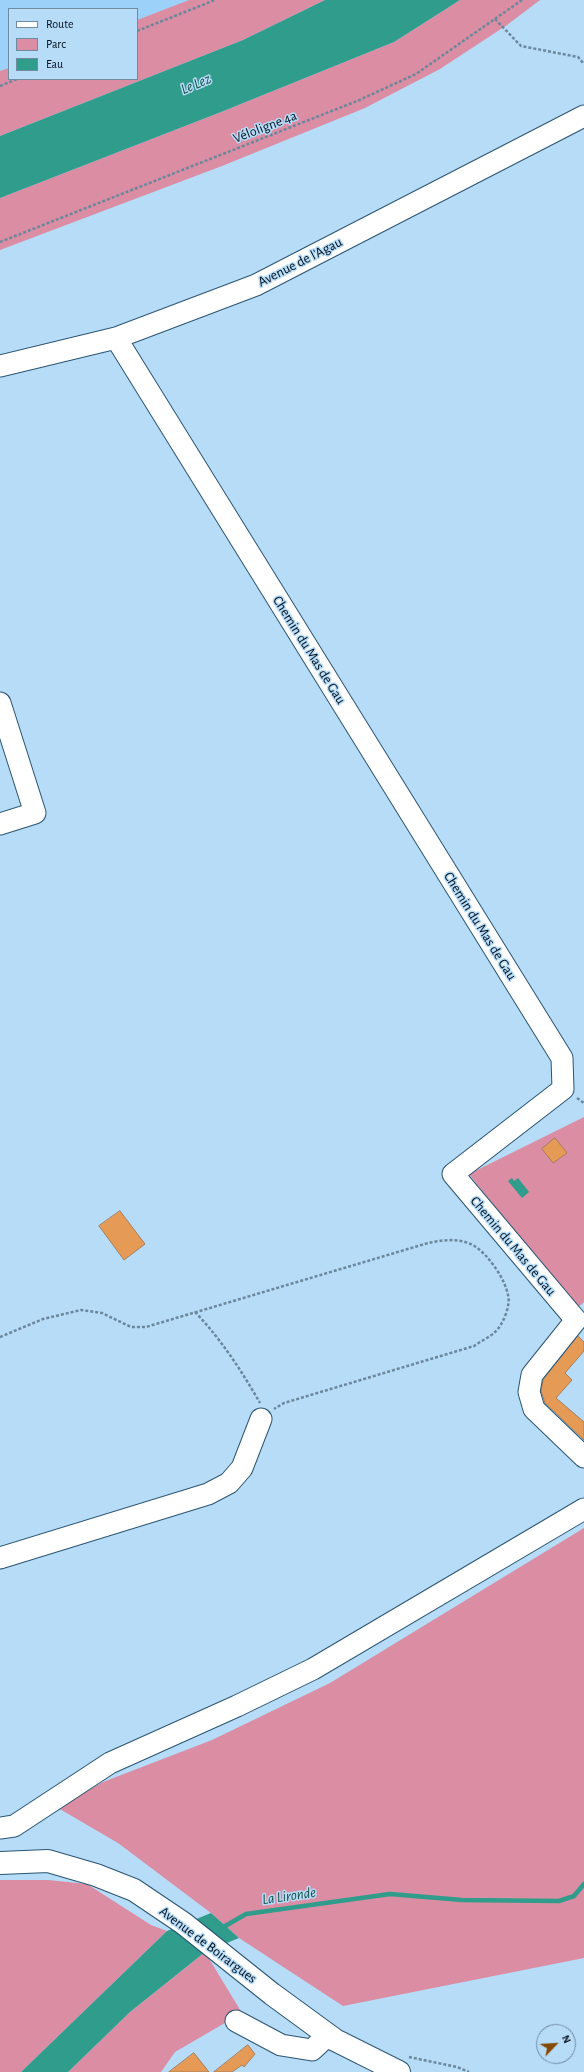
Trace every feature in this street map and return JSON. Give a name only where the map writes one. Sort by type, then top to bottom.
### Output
[{"type":"main road","name":"Avenue de Boirargues","points":[[0,1863],[48,1861],[96,1875],[134,1890],[183,1923],[272,1994],[328,2035],[399,2072]]},
{"type":"street","name":"Avenue de l'Agau","points":[[0,366],[116,338],[256,285],[584,116]]},
{"type":"street","name":"Chemin du Mas de Gau","points":[[116,338],[562,1058],[563,1089],[453,1174],[580,1316],[532,1375],[529,1392],[534,1409],[584,1457]]},
{"type":"street","points":[[0,703],[35,813],[0,824]]},
{"type":"street","points":[[0,1558],[208,1494],[229,1483],[242,1468],[261,1419]]},
{"type":"street","points":[[0,1828],[14,1826],[110,1763],[237,1706],[313,1669],[584,1509]]},
{"type":"street","points":[[236,2022],[281,2045],[312,2050],[328,2035]]},
{"type":"path","points":[[138,31],[215,0]]},
{"type":"path","name":"Véloligne 4a","points":[[0,242],[357,101],[416,74],[522,0]]},
{"type":"path","points":[[495,19],[521,46],[578,57],[584,64]]},
{"type":"path","points":[[0,86],[15,80]]},
{"type":"path","points":[[0,1337],[43,1319],[81,1310],[102,1313],[131,1327],[146,1327],[445,1239],[460,1240],[475,1247],[500,1275],[509,1296],[505,1315],[496,1332],[474,1346],[284,1403],[261,1419]]},
{"type":"path","points":[[195,1312],[212,1330],[244,1375],[261,1404],[261,1419]]},
{"type":"shaded area","points":[[0,0],[189,0],[138,20],[138,8],[8,8],[8,68],[0,71]]},
{"type":"green space","points":[[189,0],[325,0],[243,40],[0,136],[0,71],[8,68],[8,80],[138,80],[138,20]]},
{"type":"green space","points":[[460,0],[540,0],[507,25],[440,69],[365,108],[222,166],[0,250],[0,198],[221,112],[394,42]]},
{"type":"green space","points":[[584,1117],[584,1302],[575,1310],[469,1174]]},
{"type":"green space","points":[[584,1528],[584,1958],[343,2006],[239,1938],[211,1913],[118,1843],[58,1808],[103,1782],[212,1740],[330,1683]]},
{"type":"green space","points":[[0,1880],[48,1880],[87,1884],[151,1925],[167,1931],[21,2072],[0,2072]]},
{"type":"green space","points":[[205,1952],[242,2013],[175,2052],[161,2072],[68,2072],[130,2012]]},
{"type":"water","name":"Le Lez","points":[[325,0],[460,0],[394,42],[221,112],[0,198],[0,136],[243,40]]},
{"type":"water","points":[[512,1178],[514,1181],[518,1178],[529,1192],[522,1198],[508,1181]]},
{"type":"water","points":[[211,1913],[239,1938],[205,1952],[130,2012],[68,2072],[21,2072],[167,1931]]},
{"type":"building","points":[[555,1138],[567,1153],[553,1163],[542,1149]]},
{"type":"building","points":[[120,1211],[145,1244],[124,1260],[99,1226]]},
{"type":"building","points":[[578,1336],[584,1342],[584,1351],[565,1373],[572,1380],[556,1398],[584,1422],[584,1440],[545,1403],[541,1391],[543,1380]]},
{"type":"building","points":[[248,2045],[255,2054],[244,2067],[242,2065],[232,2072],[214,2072]]},
{"type":"building","points":[[194,2053],[209,2072],[169,2072]]},
{"type":"waterway","name":"La Lironde","points":[[220,1929],[246,1914],[390,1894],[462,1900],[559,1901],[574,1896],[584,1884]]}]
